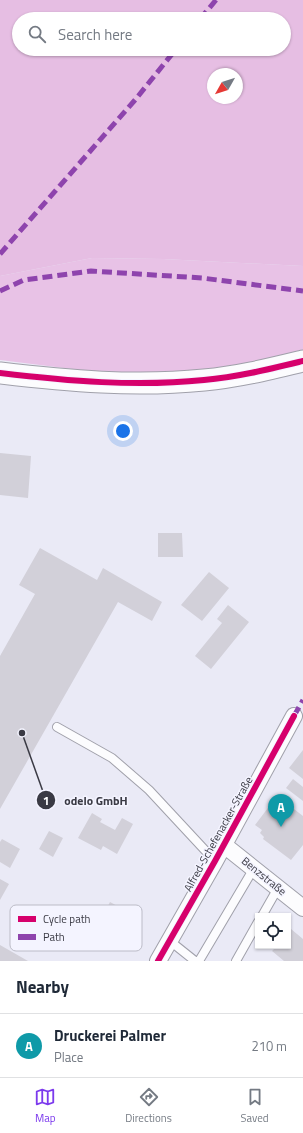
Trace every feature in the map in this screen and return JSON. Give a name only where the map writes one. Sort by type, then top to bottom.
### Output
[{"type":"street","points":[[0,373],[62,380],[157,384],[204,380],[247,374],[303,361]]},
{"type":"street","name":"Alfred-Schefenacker-Straße","points":[[158,961],[224,845],[294,716]]},
{"type":"street","name":"Benzstraße","points":[[224,845],[303,908]]},
{"type":"lane","points":[[57,727],[117,762],[149,790],[215,861]]},
{"type":"lane","points":[[199,961],[254,868]]},
{"type":"lane","points":[[264,913],[278,888]]},
{"type":"lane","points":[[236,961],[255,927]]},
{"type":"lane","points":[[170,941],[195,961]]},
{"type":"shaded area","points":[[0,0],[303,0],[303,266],[163,259],[92,258],[0,276]]},
{"type":"shaded area","points":[[92,258],[163,259],[303,266],[303,353],[188,374],[136,377],[0,360],[0,276]]},
{"type":"building","points":[[0,453],[31,456],[28,498],[0,495]]},
{"type":"building","points":[[158,533],[182,533],[183,557],[158,557]]},
{"type":"building","points":[[40,548],[97,580],[103,568],[162,602],[152,621],[118,602],[0,809],[0,656],[35,594],[19,585]]},
{"type":"building","points":[[209,572],[229,588],[202,621],[181,605]]},
{"type":"building","points":[[228,605],[249,622],[211,669],[195,656],[222,623],[217,619]]},
{"type":"building","points":[[303,750],[303,779],[289,768]]},
{"type":"building","points":[[293,779],[303,787],[303,801],[286,788]]},
{"type":"building","points":[[277,796],[303,816],[303,845],[291,860],[263,839],[264,837],[260,833],[262,830],[255,825]]},
{"type":"building","points":[[92,813],[102,819],[100,822],[115,830],[122,818],[133,824],[117,854],[103,846],[101,850],[78,838]]},
{"type":"building","points":[[49,831],[63,838],[53,857],[39,849]]},
{"type":"building","points":[[2,839],[20,849],[10,868],[0,862],[0,842]]},
{"type":"building","points":[[0,879],[9,884],[0,900]]},
{"type":"building","points":[[110,902],[116,905],[108,905]]},
{"type":"building","points":[[291,929],[303,939],[303,961],[284,961],[272,951],[274,949],[291,949]]},
{"type":"building","points":[[0,945],[28,961],[0,961]]},
{"type":"marked path","points":[[206,12],[216,0]]},
{"type":"marked path","points":[[0,254],[135,100],[170,56]]},
{"type":"marked path","points":[[0,291],[24,280],[91,271],[202,278],[303,291]]},
{"type":"marked path","points":[[294,716],[303,700]]},
{"type":"cycle path","points":[[0,373],[102,382],[153,383],[229,377],[303,361]]},
{"type":"cycle path","points":[[158,961],[215,861],[294,716]]},
{"type":"place","name":"odelo GmbH","points":[[22,733]]},
{"type":"place","name":"Druckerei Palmer","points":[[281,827]]}]
